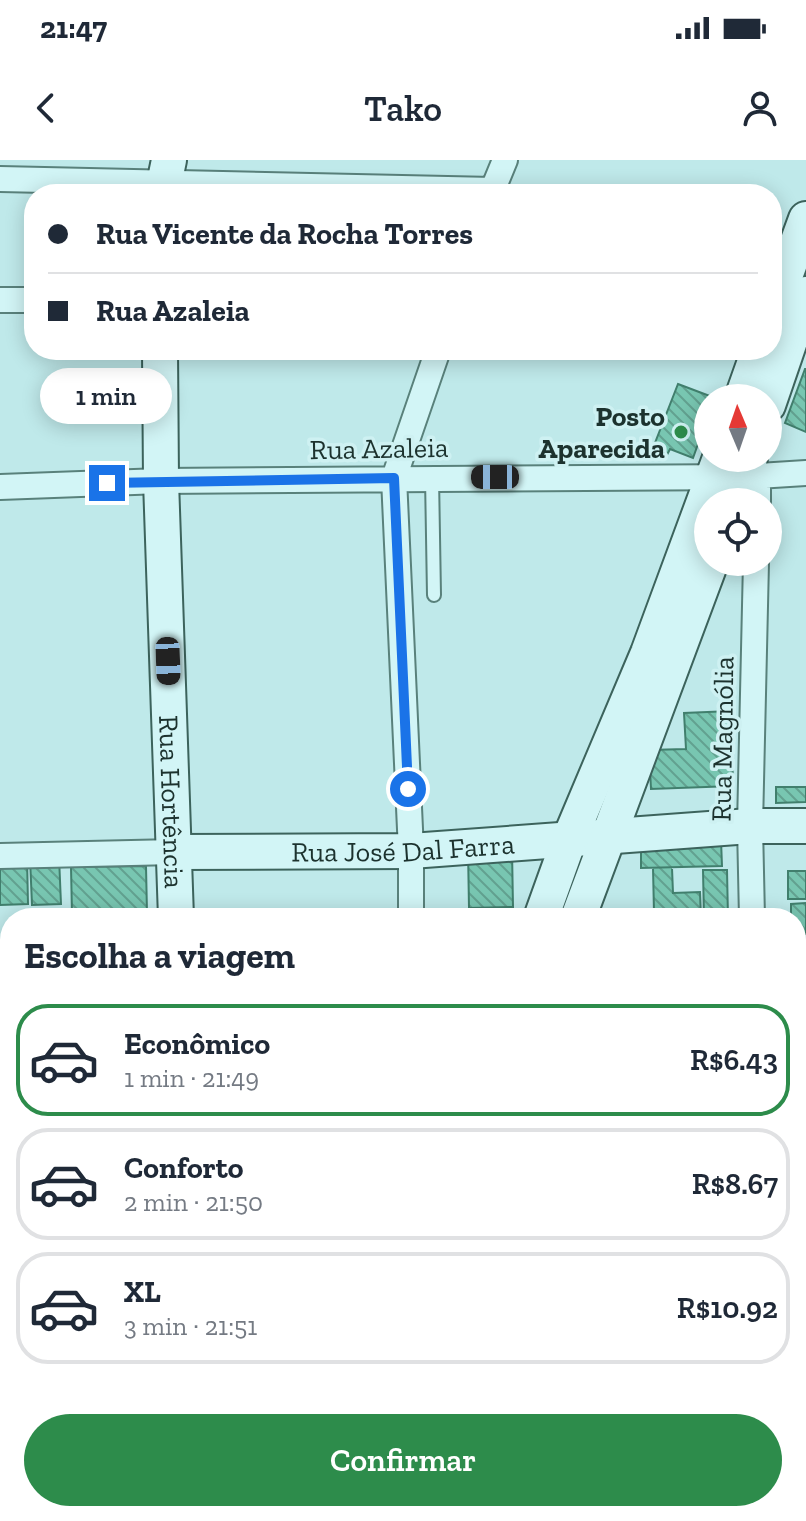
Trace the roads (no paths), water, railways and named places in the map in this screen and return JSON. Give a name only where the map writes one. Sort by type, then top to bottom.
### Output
[{"type":"street","points":[[495,184],[505,160]]},
{"type":"street","points":[[0,179],[165,179],[291,184]]},
{"type":"street","points":[[782,280],[795,238]]},
{"type":"street","points":[[775,384],[806,294]]},
{"type":"street","points":[[0,300],[24,300]]},
{"type":"street","name":"Rua Hortência","points":[[160,360],[161,481],[176,908]]},
{"type":"street","points":[[411,908],[394,478],[435,360]]},
{"type":"street","points":[[747,384],[755,360]]},
{"type":"street","name":"Rua Azaleia","points":[[0,487],[432,477],[739,478],[806,473]]},
{"type":"street","points":[[545,908],[569,840],[648,653],[739,478]]},
{"type":"street","points":[[582,908],[706,576]]},
{"type":"street","name":"Rua Magnólia","points":[[752,908],[750,826],[756,576]]},
{"type":"street","name":"Rua José Dal Farra","points":[[0,856],[411,851],[750,826],[806,826]]},
{"type":"lane","points":[[432,477],[434,595]]},
{"type":"place","name":"Posto Aparecida","points":[[681,432]]}]
